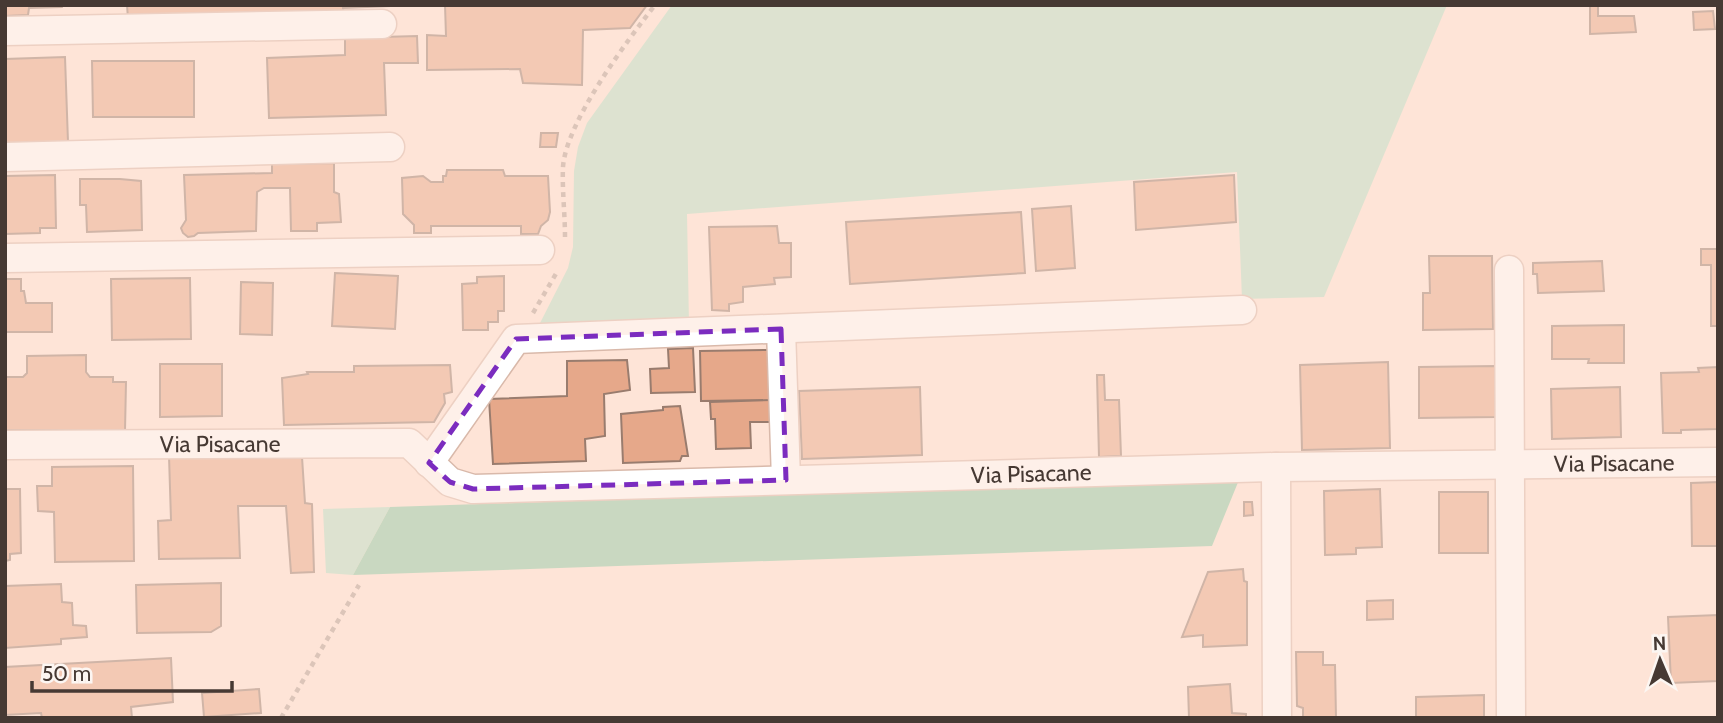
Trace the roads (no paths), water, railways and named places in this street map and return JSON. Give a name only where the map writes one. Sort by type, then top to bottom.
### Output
[{"type":"street","points":[[5,31],[382,24]]},
{"type":"street","points":[[5,156],[390,147]]},
{"type":"street","points":[[5,258],[555,250]]},
{"type":"street","points":[[1509,270],[1511,718]]},
{"type":"street","points":[[429,463],[516,340],[1242,310]]},
{"type":"street","points":[[781,329],[786,480]]},
{"type":"street","name":"Via Pisacane","points":[[5,445],[409,443],[450,482],[472,489],[1276,467],[1718,462]]},
{"type":"street","points":[[1276,467],[1278,718]]}]
